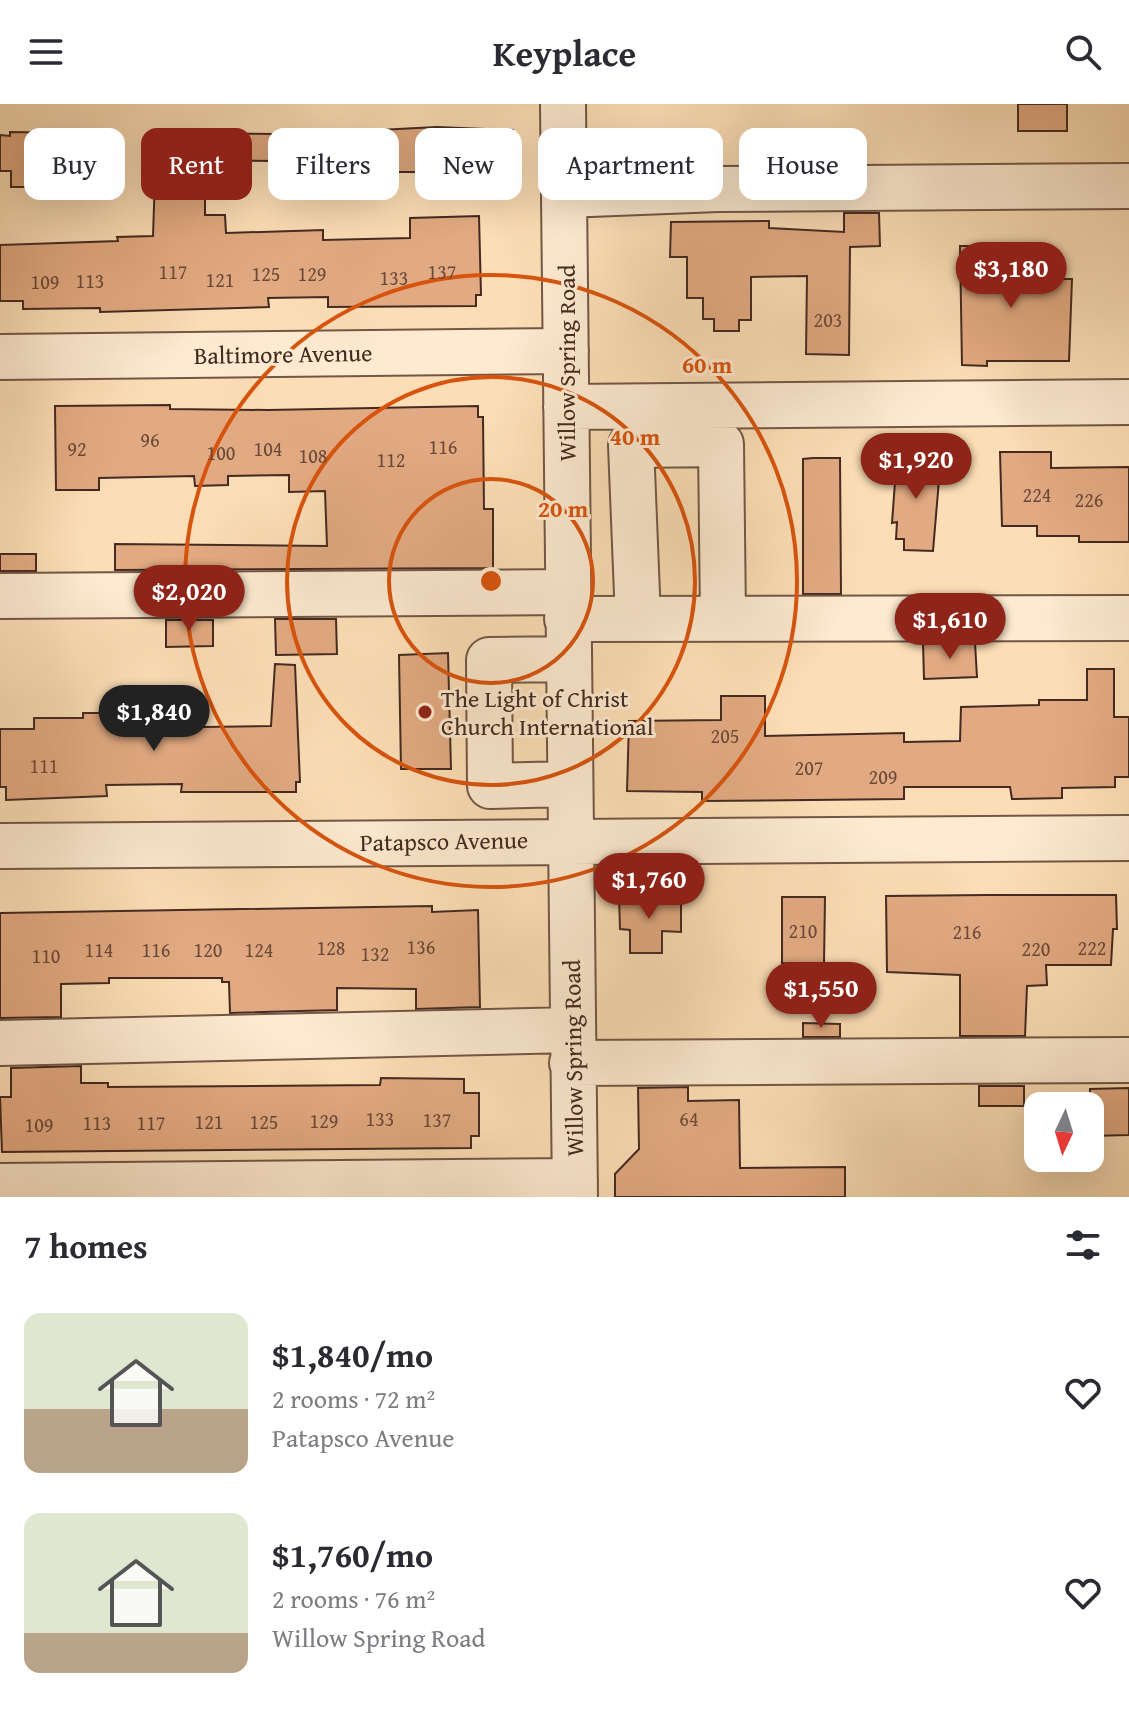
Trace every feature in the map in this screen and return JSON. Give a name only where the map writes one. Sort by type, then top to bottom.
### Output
[{"type":"street","name":"Willow Spring Road","points":[[563,104],[563,128]]},
{"type":"street","points":[[723,189],[1129,186]]},
{"type":"street","name":"Willow Spring Road","points":[[564,200],[575,1189]]},
{"type":"street","name":"Baltimore Avenue","points":[[0,357],[566,351]]},
{"type":"street","points":[[566,407],[1129,402]]},
{"type":"street","points":[[638,619],[631,445],[721,444],[723,619]]},
{"type":"street","points":[[0,596],[567,623],[638,619],[1129,618]]},
{"type":"street","points":[[567,623],[489,660],[490,786],[569,784]]},
{"type":"street","name":"Patapsco Avenue","points":[[0,846],[1129,838]]},
{"type":"street","points":[[0,1043],[572,1047],[1129,1060]]},
{"type":"street","points":[[0,1186],[575,1189]]},
{"type":"building","points":[[1018,104],[1067,104],[1067,131],[1018,131]]},
{"type":"building","points":[[415,128],[415,172],[399,172],[399,129]]},
{"type":"building","points":[[10,132],[24,132],[24,187],[11,187],[11,171],[0,171],[0,135],[10,136]]},
{"type":"building","points":[[252,134],[268,134],[268,161],[252,161]]},
{"type":"building","points":[[154,200],[205,200],[205,215],[225,215],[226,233],[323,230],[323,240],[410,238],[410,218],[479,216],[481,295],[476,295],[476,306],[328,307],[328,297],[268,298],[269,307],[100,312],[100,308],[23,309],[23,301],[0,301],[0,245],[118,241],[117,237],[153,236]]},
{"type":"building","points":[[844,213],[879,213],[880,246],[850,247],[849,355],[806,354],[807,276],[751,277],[751,320],[739,320],[739,331],[714,331],[714,319],[703,319],[703,298],[687,298],[687,257],[670,257],[671,222],[769,221],[769,228],[844,232]]},
{"type":"building","points":[[960,246],[1017,246],[1019,279],[1072,279],[1069,361],[987,361],[987,366],[962,365]]},
{"type":"building","points":[[170,405],[170,409],[268,410],[478,406],[478,417],[483,417],[484,509],[493,509],[493,568],[115,570],[115,544],[327,546],[325,491],[289,492],[289,475],[228,476],[228,485],[195,486],[194,476],[99,478],[99,490],[56,490],[55,406]]},
{"type":"building","points":[[1000,452],[1051,452],[1051,468],[1129,467],[1129,542],[1079,542],[1079,536],[1037,536],[1037,526],[1002,526]]},
{"type":"building","points":[[897,455],[937,457],[937,468],[940,468],[933,551],[904,550],[904,539],[896,539],[897,522],[892,523]]},
{"type":"building","points":[[840,458],[841,594],[803,594],[803,459]]},
{"type":"building","points":[[0,554],[36,554],[36,571],[0,571]]},
{"type":"building","points":[[275,619],[336,619],[337,654],[276,655]]},
{"type":"building","points":[[166,620],[213,620],[213,646],[166,647]]},
{"type":"building","points":[[923,643],[975,643],[977,677],[924,679]]},
{"type":"building","name":"The Light of Christ Church International","points":[[448,653],[451,769],[401,769],[399,655]]},
{"type":"building","points":[[275,664],[295,665],[300,782],[296,782],[296,792],[181,792],[182,784],[106,785],[107,796],[6,800],[6,787],[0,787],[0,729],[34,729],[34,718],[83,718],[83,713],[112,713],[112,728],[167,728],[167,712],[203,713],[204,727],[271,726]]},
{"type":"building","points":[[1087,669],[1114,669],[1114,717],[1129,717],[1129,777],[1115,777],[1115,787],[1062,788],[1062,798],[1012,799],[1010,787],[904,787],[904,799],[702,801],[702,792],[627,791],[629,721],[721,720],[721,696],[765,696],[765,736],[904,733],[904,742],[960,741],[961,707],[1039,705],[1039,700],[1087,700]]},
{"type":"building","points":[[1116,895],[1117,929],[1113,929],[1111,965],[1046,965],[1047,985],[1027,986],[1025,1036],[960,1036],[960,975],[887,972],[886,896]]},
{"type":"building","points":[[619,897],[681,897],[681,932],[662,931],[662,953],[630,953],[630,930],[620,929]]},
{"type":"building","points":[[782,897],[825,897],[824,964],[782,963]]},
{"type":"building","points":[[432,906],[432,912],[478,910],[480,1007],[416,1009],[416,989],[337,988],[337,1010],[230,1013],[229,982],[222,982],[222,978],[109,978],[109,983],[61,984],[61,1017],[0,1018],[0,913]]},
{"type":"building","points":[[803,1023],[840,1024],[840,1037],[803,1037]]},
{"type":"building","points":[[81,1066],[81,1083],[108,1083],[108,1087],[380,1085],[381,1078],[464,1079],[464,1093],[479,1093],[479,1136],[471,1136],[471,1148],[2,1152],[0,1097],[11,1097],[11,1068]]},
{"type":"building","points":[[979,1086],[1024,1086],[1024,1106],[979,1106]]},
{"type":"building","points":[[688,1087],[688,1101],[739,1100],[740,1168],[845,1167],[845,1197],[615,1197],[615,1174],[639,1149],[638,1088]]},
{"type":"building","points":[[1129,1088],[1129,1135],[1104,1136],[1104,1092],[1090,1092],[1090,1089]]},
{"type":"place","name":"The Light of Christ Church International","points":[[425,712]]}]
